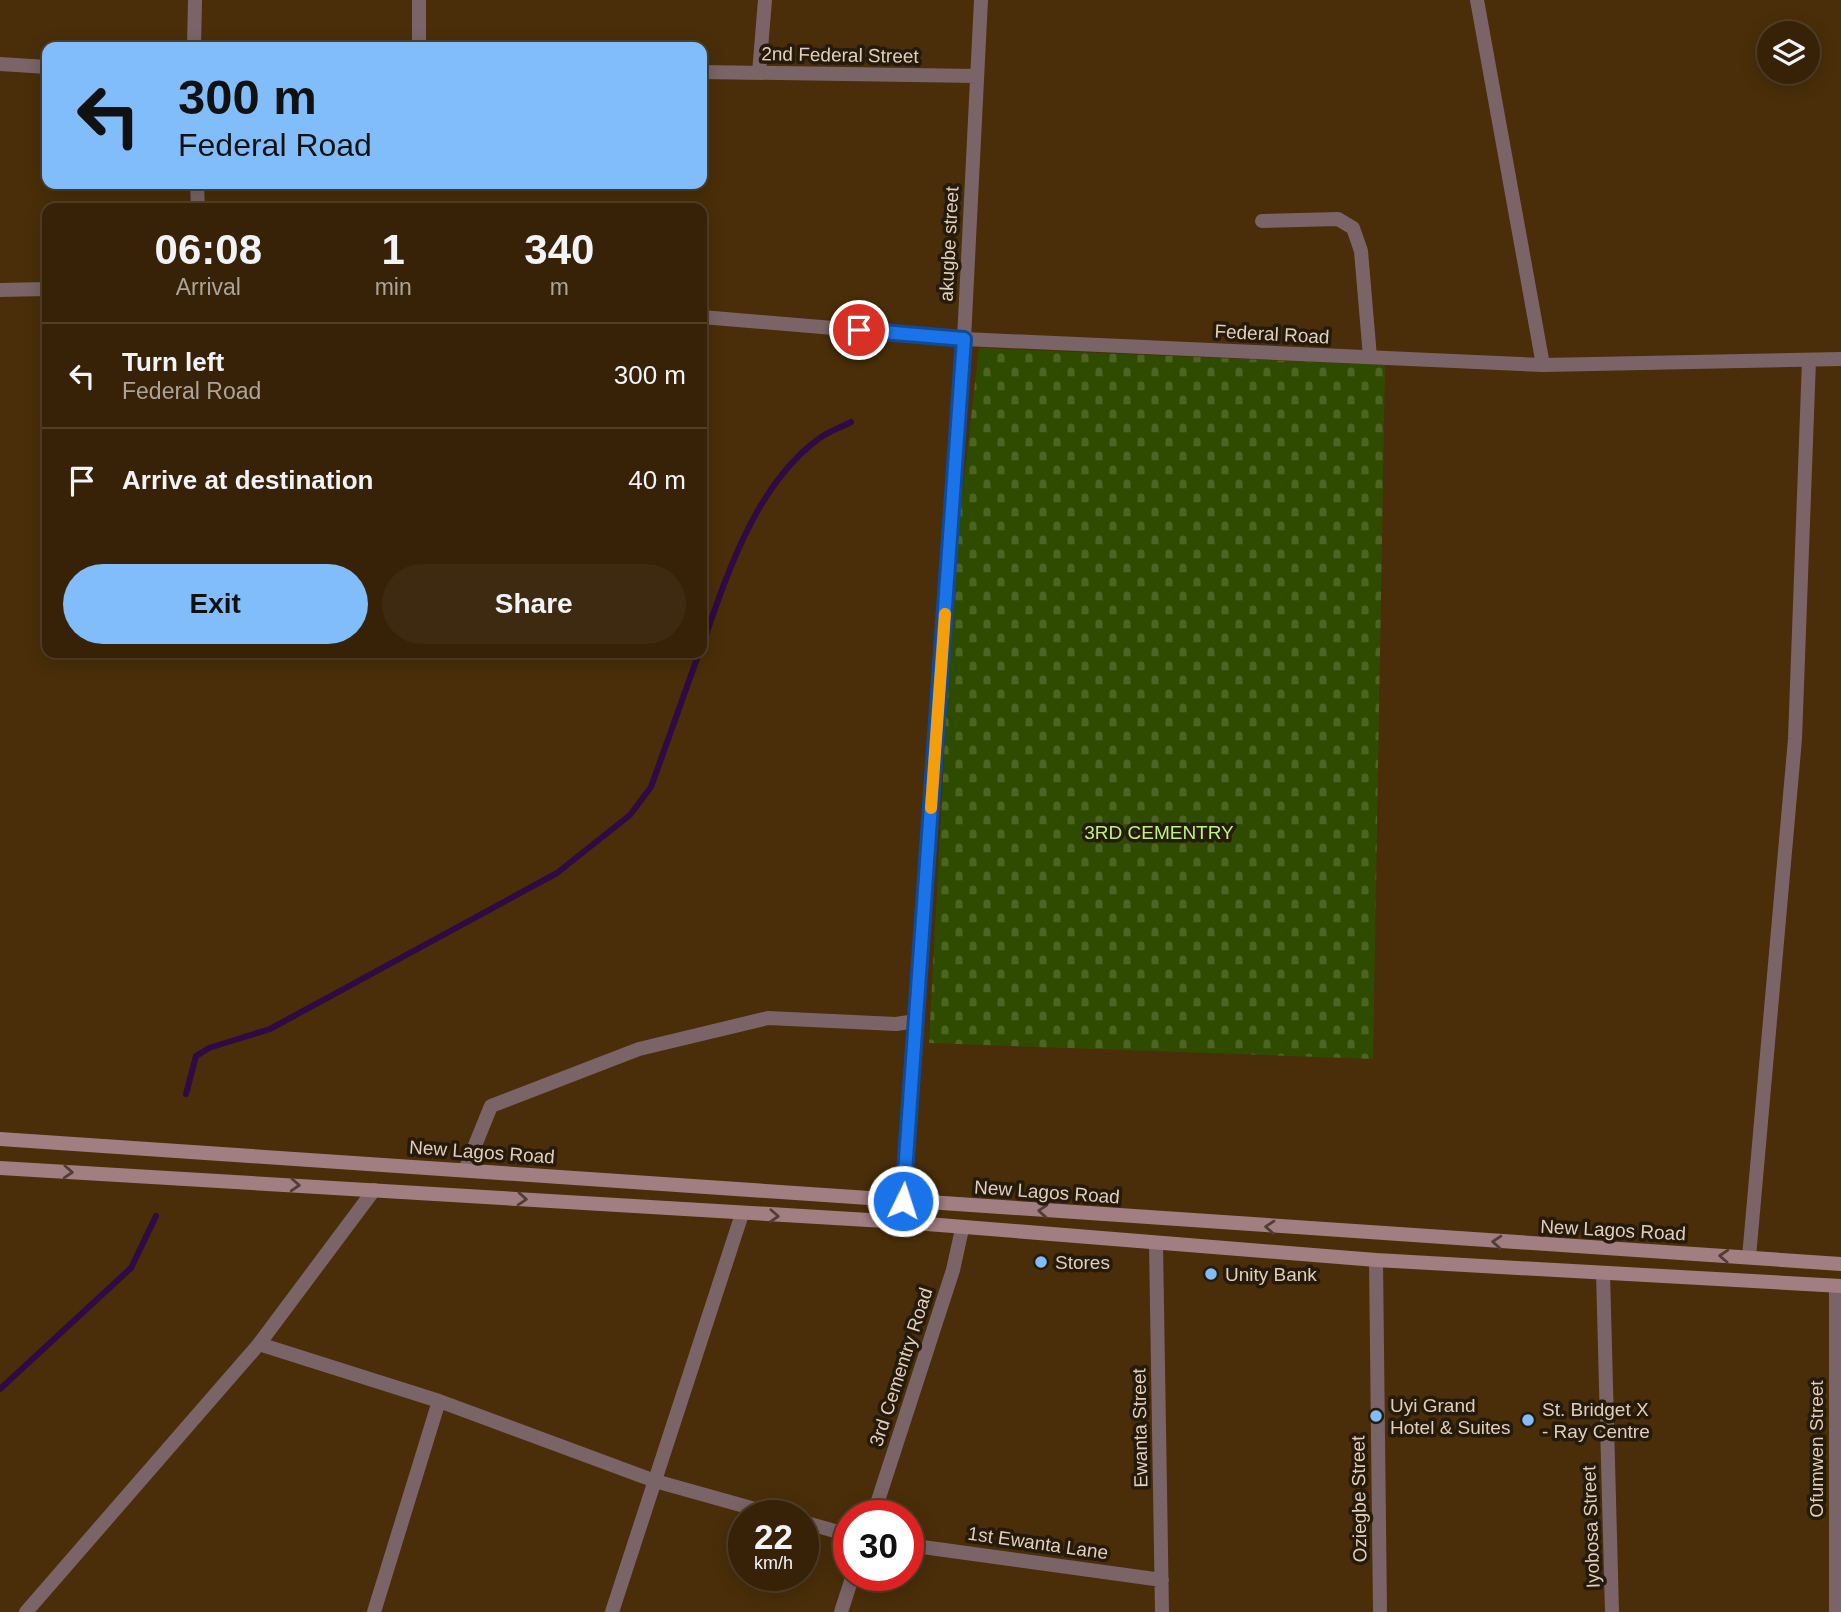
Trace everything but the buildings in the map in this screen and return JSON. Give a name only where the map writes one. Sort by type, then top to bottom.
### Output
[{"type":"main road","name":"New Lagos Road","points":[[0,1139],[1841,1264]]},
{"type":"main road","points":[[0,1168],[902,1222],[962,1229],[1376,1260],[1747,1278],[1838,1286]]},
{"type":"street","points":[[194,42],[195,0]]},
{"type":"street","points":[[419,0],[419,42]]},
{"type":"street","points":[[759,73],[765,0]]},
{"type":"street","name":"akugbe street","points":[[903,1201],[964,339],[981,0]]},
{"type":"street","points":[[1477,0],[1543,365]]},
{"type":"street","points":[[0,64],[42,67]]},
{"type":"street","name":"2nd Federal Street","points":[[707,72],[977,76]]},
{"type":"street","points":[[1262,221],[1338,219],[1353,228],[1361,251],[1370,357]]},
{"type":"street","points":[[0,290],[42,289]]},
{"type":"street","name":"Federal Road","points":[[707,317],[964,339],[1543,365],[1841,359]]},
{"type":"street","points":[[1749,1257],[1750,1214],[1795,739],[1809,360]]},
{"type":"street","points":[[465,1170],[491,1106],[639,1049],[768,1018],[896,1024],[916,1021]]},
{"type":"street","points":[[26,1612],[259,1344],[374,1190]]},
{"type":"street","points":[[612,1612],[742,1214]]},
{"type":"street","name":"3rd Cementry Road","points":[[878,1500],[953,1270],[962,1229]]},
{"type":"street","name":"Ewanta Street","points":[[1156,1244],[1162,1612]]},
{"type":"street","name":"Oziegbe Street","points":[[1376,1260],[1380,1612]]},
{"type":"street","name":"Iyobosa Street","points":[[1603,1273],[1612,1612]]},
{"type":"street","name":"Ofumwen Street","points":[[1836,1612],[1838,1286]]},
{"type":"street","points":[[259,1344],[439,1401],[655,1481],[728,1501]]},
{"type":"street","points":[[374,1612],[439,1401]]},
{"type":"street","name":"1st Ewanta Lane","points":[[924,1547],[1162,1580]]},
{"type":"street","points":[[841,1612],[848,1591]]},
{"type":"green space","name":"3RD CEMENTRY","points":[[979,348],[1385,365],[1373,1059],[929,1043],[954,566]]},
{"type":"waterway","points":[[707,632],[745,534],[776,482],[817,440],[851,422]]},
{"type":"waterway","points":[[186,1094],[196,1056],[209,1048],[270,1029],[557,873],[630,815],[651,787],[697,658]]},
{"type":"waterway","points":[[0,1389],[131,1268],[156,1216]]},
{"type":"slow traffic","points":[[931,808],[945,614]]},
{"type":"place","name":"Stores","points":[[1041,1262]]},
{"type":"place","name":"Unity Bank","points":[[1211,1274]]},
{"type":"place","name":"Uyi Grand Hotel & Suites","points":[[1376,1416]]},
{"type":"place","name":"St. Bridget X - Ray Centre","points":[[1528,1420]]},
{"type":"route","points":[[859,330],[964,339],[903,1201]]}]
